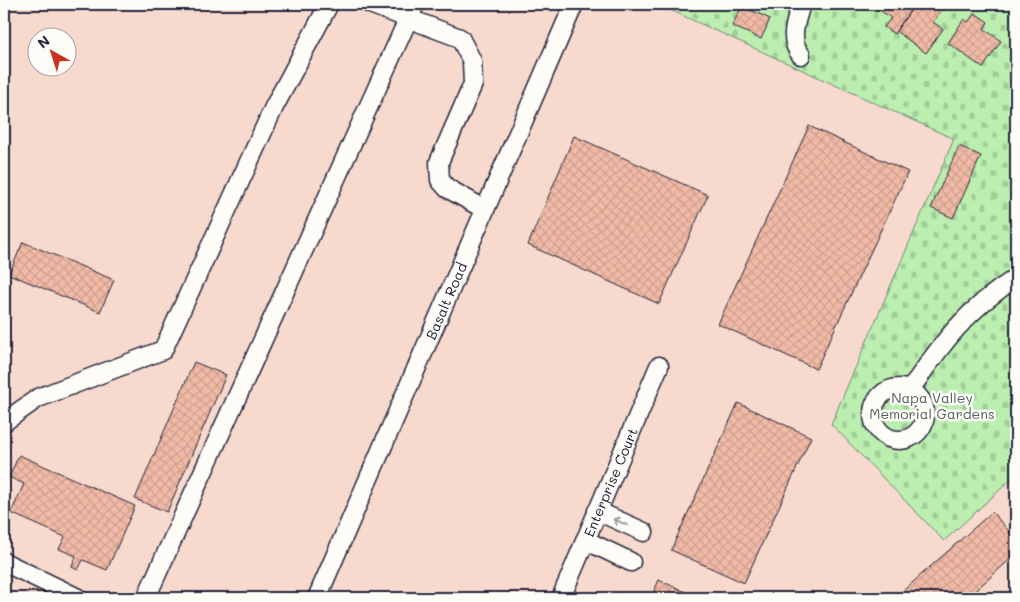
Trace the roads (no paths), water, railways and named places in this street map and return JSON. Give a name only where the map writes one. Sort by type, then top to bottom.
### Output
[{"type":"street","points":[[4,422],[38,398],[163,350],[274,107],[329,4]]},
{"type":"street","points":[[370,4],[412,12],[460,38],[472,61],[473,84],[439,162],[440,180],[447,188],[484,209]]},
{"type":"street","name":"Basalt Road","points":[[317,598],[574,4]]},
{"type":"street","points":[[801,4],[794,26],[795,45],[801,55]]},
{"type":"street","points":[[146,598],[412,12]]},
{"type":"street","points":[[910,390],[943,341],[962,320],[993,293],[1016,278]]},
{"type":"street","name":"Enterprise Court","points":[[561,598],[659,366]]},
{"type":"street","points":[[596,512],[644,532]]},
{"type":"street","points":[[585,540],[631,562]]},
{"type":"street","points":[[4,562],[78,598]]},
{"type":"park label","name":"Napa Valley Memorial Gardens","points":[[932,406]]}]
